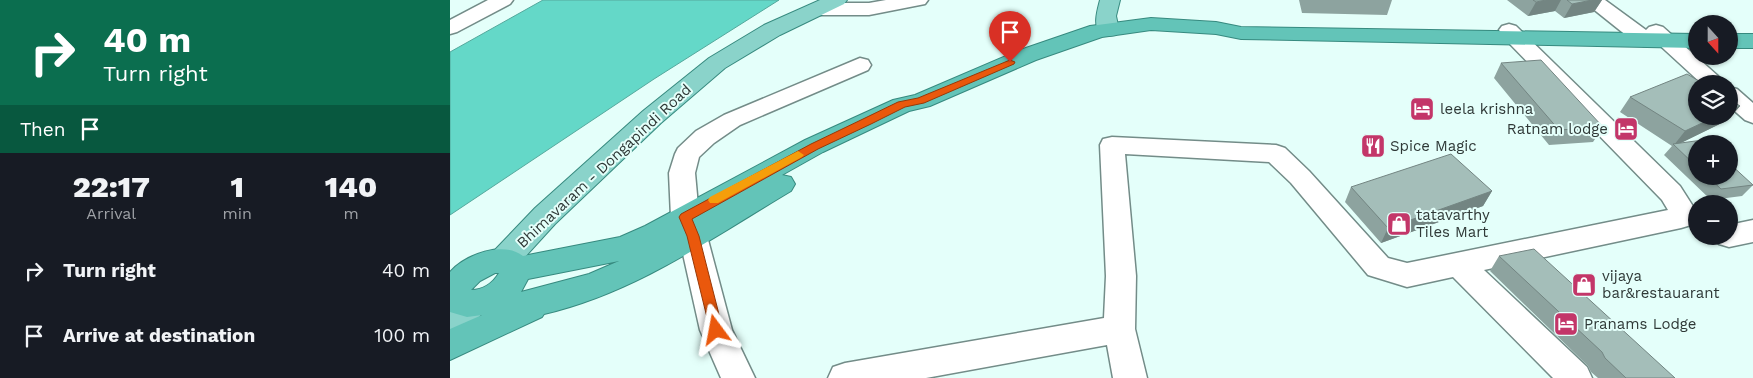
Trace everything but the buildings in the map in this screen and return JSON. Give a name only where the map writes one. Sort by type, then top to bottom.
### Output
[{"type":"highway","points":[[487,265],[624,248],[655,234],[689,226],[834,154],[916,109],[920,101],[1028,55],[1098,31],[1151,24],[1216,28],[1240,33],[1460,33],[1650,36],[1688,39]]},
{"type":"highway","points":[[1738,32],[1753,33]]},
{"type":"highway","points":[[1650,36],[1688,33]]},
{"type":"highway","points":[[1738,41],[1753,42]]},
{"type":"highway","points":[[450,346],[550,300],[598,284],[659,256],[689,226]]},
{"type":"highway","points":[[459,302],[496,296],[507,288],[515,278],[487,265]]},
{"type":"highway","points":[[459,302],[520,306],[550,300]]},
{"type":"main road","points":[[1110,0],[1106,16],[1115,29]]},
{"type":"main road","points":[[1115,29],[1124,0]]},
{"type":"main road","name":"Bhimavaram - Dongapindi Road","points":[[487,265],[545,216],[652,116],[718,63],[772,30],[829,4]]},
{"type":"street","points":[[450,28],[503,0]]},
{"type":"street","points":[[829,4],[870,9],[918,0]]},
{"type":"street","points":[[1592,0],[1650,36],[1704,75]]},
{"type":"street","points":[[1130,378],[1119,329],[1121,276],[1112,145],[1276,154],[1300,177],[1378,267],[1407,274],[1682,218],[1683,211],[1671,193],[1512,34]]},
{"type":"street","points":[[738,378],[716,330],[689,226],[682,173],[687,154],[705,137],[732,120],[860,65]]},
{"type":"street","points":[[1738,102],[1753,115]]},
{"type":"street","points":[[1738,234],[1753,231]]},
{"type":"street","points":[[1458,264],[1575,378]]},
{"type":"street","points":[[845,378],[1119,329]]},
{"type":"shaded area","points":[[543,0],[779,0],[654,79],[450,215],[450,52]]},
{"type":"slow traffic","points":[[714,200],[798,155]]},
{"type":"place","name":"leela krishna","points":[[1422,109]]},
{"type":"place","name":"Ratnam lodge","points":[[1626,129]]},
{"type":"place","name":"Spice Magic","points":[[1373,146]]},
{"type":"place","name":"tatavarthy Tiles Mart","points":[[1399,224]]},
{"type":"place","name":"vijaya bar&restauarant","points":[[1584,285]]},
{"type":"place","name":"Pranams Lodge","points":[[1566,324]]},
{"type":"route","points":[[716,330],[693,236],[685,217],[814,146],[902,105],[920,101],[1010,62]]}]
